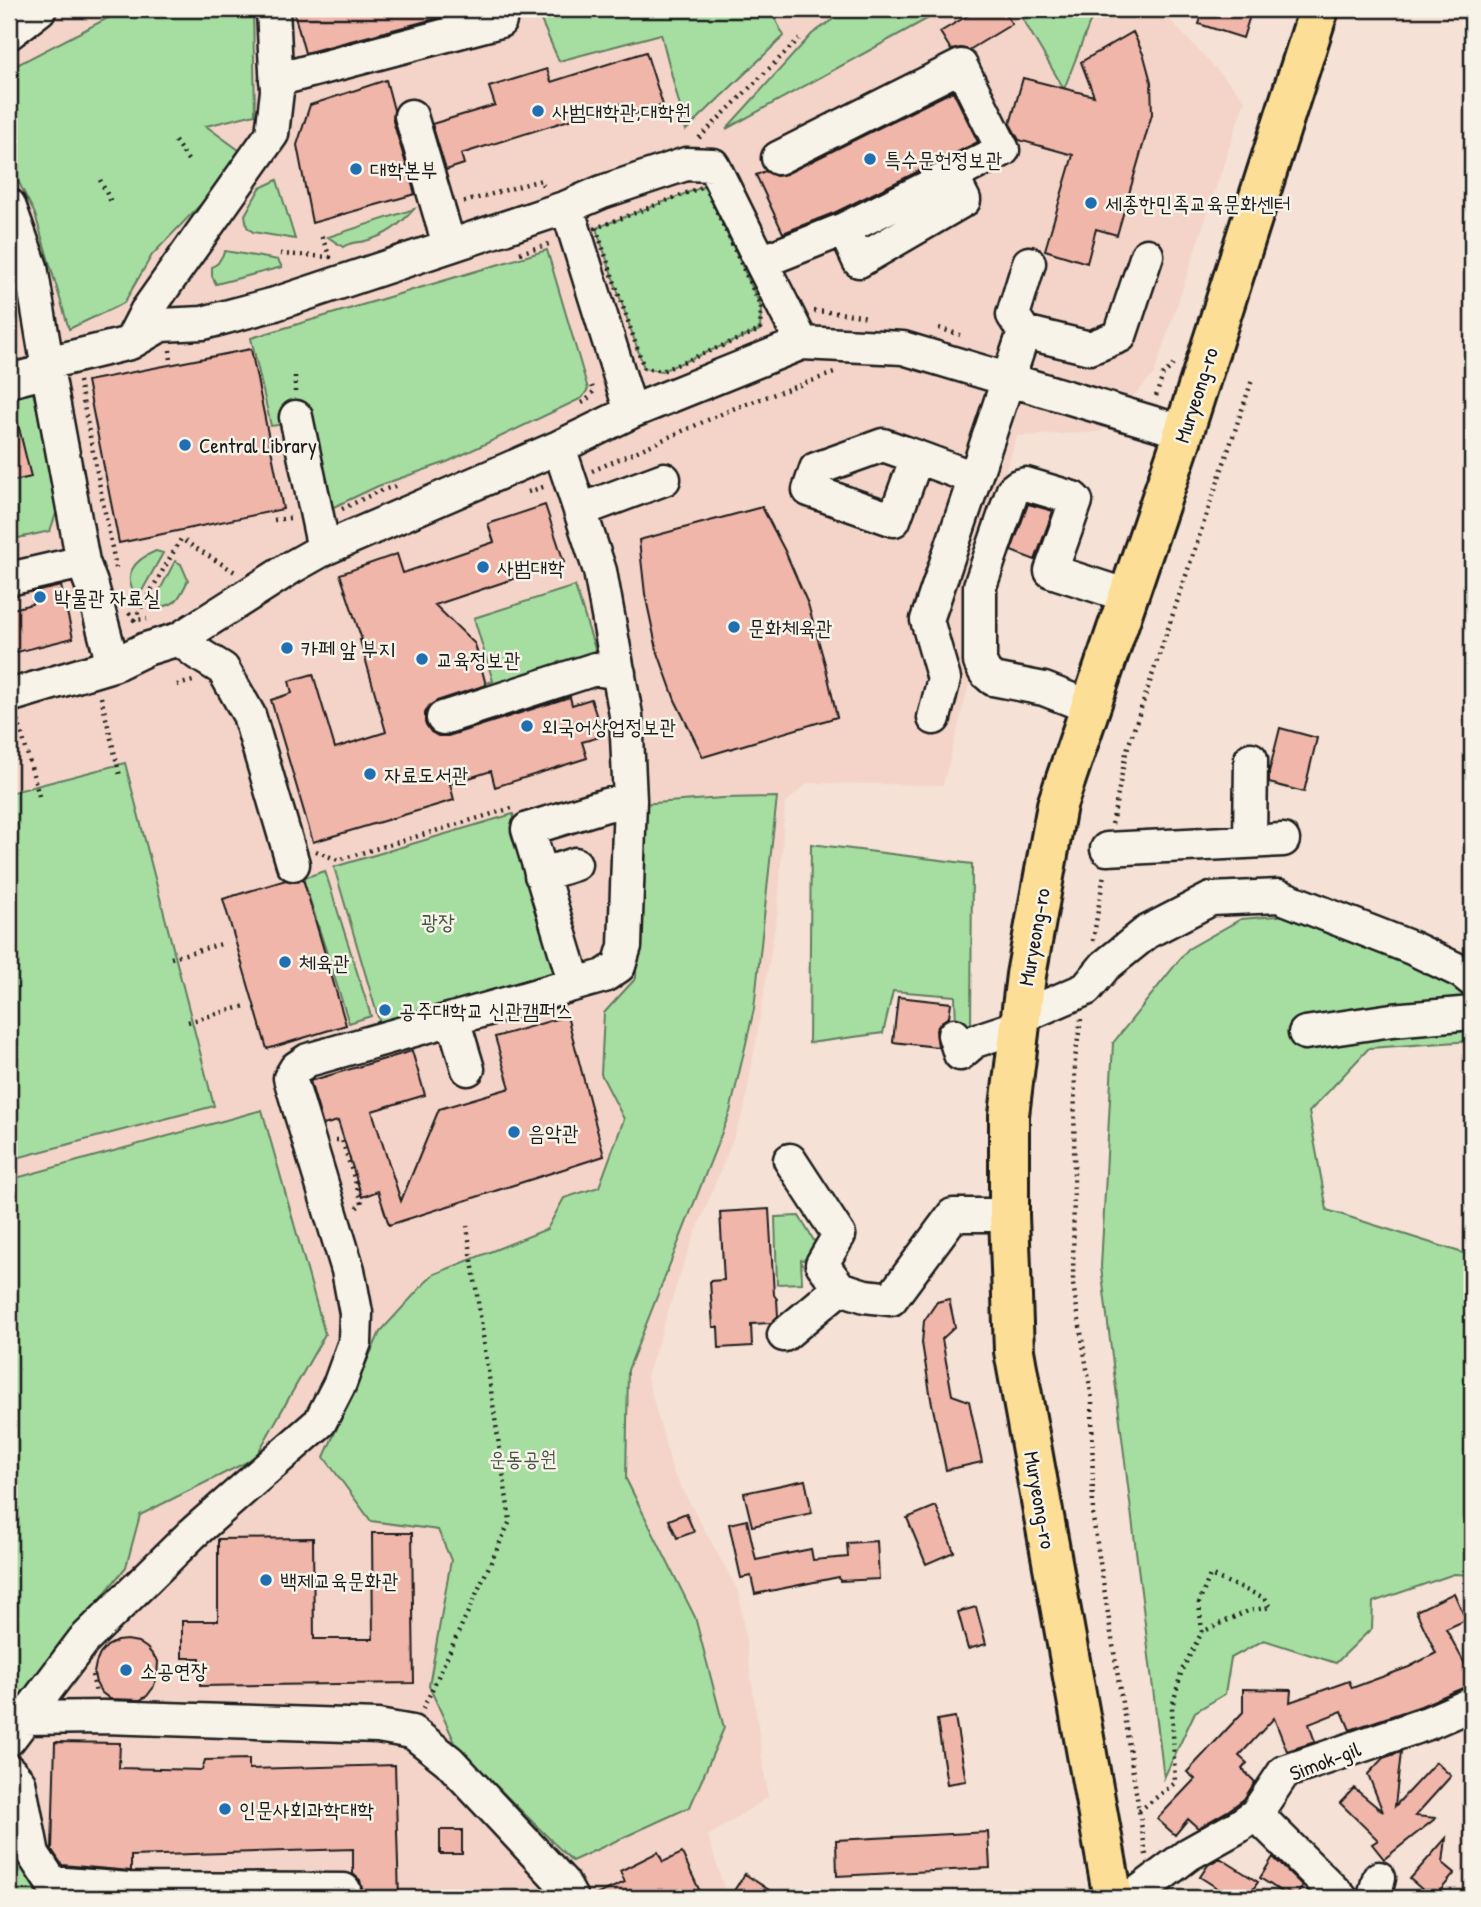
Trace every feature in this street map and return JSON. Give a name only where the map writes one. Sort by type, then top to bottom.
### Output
[{"type":"main road","name":"Muryeong-ro","points":[[1113,1898],[1014,1351],[1009,1215],[1009,1115],[1026,975],[1058,805],[1184,432],[1319,9]]},
{"type":"street","points":[[9,33],[40,9]]},
{"type":"street","points":[[130,343],[146,312],[272,134],[276,80],[272,9]]},
{"type":"street","points":[[276,80],[500,21]]},
{"type":"street","points":[[761,261],[844,229],[1003,150],[961,66],[778,158]]},
{"type":"street","points":[[411,116],[449,246]]},
{"type":"street","points":[[9,381],[36,374],[47,363],[130,343],[161,325],[203,323],[275,304],[449,246],[561,195],[602,192],[686,164],[713,165],[802,343]]},
{"type":"street","points":[[561,195],[631,412]]},
{"type":"street","points":[[9,205],[31,267],[48,379],[83,562],[113,665]]},
{"type":"street","points":[[1029,263],[1013,315],[1024,332],[1090,348],[1121,336],[1147,255]]},
{"type":"street","points":[[934,718],[944,679],[926,620],[1024,332]]},
{"type":"street","points":[[13,708],[146,649],[179,639],[292,567],[321,534],[559,447],[631,412],[802,343],[903,348],[1184,432]]},
{"type":"street","points":[[296,417],[321,534]]},
{"type":"street","points":[[16,1729],[83,1642],[192,1534],[320,1422],[340,1383],[355,1342],[356,1312],[348,1270],[290,1078],[296,1068],[309,1060],[604,976],[620,966],[625,946],[630,800],[626,715],[600,571],[559,447]]},
{"type":"street","points":[[917,457],[974,478]]},
{"type":"street","points":[[581,510],[664,479]]},
{"type":"street","points":[[1090,707],[1044,689],[993,679],[985,673],[980,662],[980,586],[1013,490],[1026,484],[1073,498],[1076,501],[1051,572],[1128,597]]},
{"type":"street","points":[[9,579],[83,562]]},
{"type":"street","points":[[179,639],[223,669],[248,715],[301,855]]},
{"type":"street","points":[[443,718],[595,669],[619,673]]},
{"type":"street","points":[[1250,841],[1251,759]]},
{"type":"street","points":[[575,984],[564,915],[541,875],[528,830],[630,800]]},
{"type":"street","points":[[1107,849],[1283,840]]},
{"type":"street","points":[[541,875],[575,864]]},
{"type":"street","points":[[954,1035],[961,1054],[975,1041],[1086,989],[1105,966],[1147,932],[1211,899],[1279,896],[1412,948],[1462,972],[1472,980]]},
{"type":"street","points":[[1305,1032],[1472,1013]]},
{"type":"street","points":[[453,1019],[468,1069]]},
{"type":"street","points":[[790,1160],[839,1236],[822,1264],[840,1288],[865,1296],[891,1299],[953,1215],[1009,1215]]},
{"type":"street","points":[[784,1335],[840,1288]]},
{"type":"street","name":"Simok-gil","points":[[1141,1891],[1189,1853],[1256,1814],[1284,1772],[1428,1724],[1472,1704]]},
{"type":"street","points":[[16,1729],[104,1717],[364,1726],[412,1732],[449,1761],[563,1883],[571,1898]]},
{"type":"street","points":[[9,1772],[19,1782],[33,1854],[52,1883],[130,1889],[344,1890]]},
{"type":"street","points":[[1256,1814],[1340,1898]]},
{"type":"path","points":[[693,143],[799,39]]},
{"type":"path","points":[[175,141],[190,163]]},
{"type":"path","points":[[100,180],[111,202]]},
{"type":"path","points":[[463,202],[541,180],[543,186],[561,195]]},
{"type":"path","points":[[705,186],[761,307],[760,330],[662,371],[644,368],[596,228],[705,186]]},
{"type":"path","points":[[280,254],[330,257],[320,233]]},
{"type":"path","points":[[511,256],[550,244],[554,257]]},
{"type":"path","points":[[170,349],[171,362]]},
{"type":"path","points":[[589,473],[735,408],[842,371]]},
{"type":"path","points":[[78,377],[117,571]]},
{"type":"path","points":[[575,407],[586,401],[594,391],[590,377]]},
{"type":"path","points":[[1141,1891],[1139,1811],[1093,1518],[1092,1399],[1073,1284],[1074,1059],[1107,849],[1126,753],[1252,380]]},
{"type":"path","points":[[321,534],[377,492],[402,484]]},
{"type":"path","points":[[134,620],[181,539],[235,572]]},
{"type":"path","points":[[223,580],[245,565]]},
{"type":"path","points":[[124,606],[134,620]]},
{"type":"path","points":[[134,620],[154,619]]},
{"type":"path","points":[[101,697],[120,776]]},
{"type":"path","points":[[13,708],[39,796]]},
{"type":"path","points":[[301,855],[338,860],[520,806]]},
{"type":"path","points":[[171,958],[225,943]]},
{"type":"path","points":[[188,1022],[245,1006]]},
{"type":"path","points":[[412,1732],[510,1521],[467,1226]]},
{"type":"path","points":[[1139,1811],[1175,1783],[1172,1707],[1182,1670],[1202,1632],[1199,1603],[1210,1575],[1265,1598],[1270,1607],[1248,1611],[1202,1632]]},
{"type":"shaded area","name":"공주대학교 신관캠퍼스","points":[[9,9],[1160,9],[1245,100],[1154,374],[1100,432],[1017,436],[971,580],[976,657],[943,785],[808,783],[785,803],[778,909],[744,1111],[683,1265],[647,1377],[673,1472],[739,1593],[768,1797],[708,1836],[727,1898],[9,1898]]},
{"type":"green space","points":[[125,9],[253,9],[255,114],[206,126],[247,156],[152,255],[124,303],[69,329],[35,214],[9,163],[9,69]]},
{"type":"green space","points":[[536,9],[770,9],[784,36],[686,130],[661,34],[559,61]]},
{"type":"green space","points":[[840,9],[945,9],[726,129],[812,34],[842,13]]},
{"type":"green space","points":[[1017,9],[1095,9],[1064,89]]},
{"type":"green space","points":[[277,180],[295,239],[253,232],[247,227],[245,215],[260,188]]},
{"type":"green space","points":[[705,186],[761,307],[760,330],[662,371],[644,368],[596,228]]},
{"type":"green space","points":[[414,209],[392,229],[373,239],[343,247],[328,237]]},
{"type":"green space","points":[[547,250],[588,389],[582,398],[447,462],[378,486],[321,513],[300,422],[271,426],[251,338]]},
{"type":"green space","points":[[225,251],[278,260],[282,267],[216,284],[212,267],[218,263]]},
{"type":"green space","points":[[32,388],[59,505],[50,531],[18,538],[9,523],[9,482],[30,477],[11,394]]},
{"type":"green space","points":[[156,551],[163,553],[138,598],[130,583],[132,570],[141,559]]},
{"type":"green space","points":[[175,561],[181,564],[188,580],[182,593],[171,604],[151,607]]},
{"type":"green space","points":[[575,586],[600,665],[437,716],[432,700],[493,681],[474,618]]},
{"type":"green space","points":[[125,763],[214,1106],[9,1160],[9,793]]},
{"type":"green space","name":"운동공원","points":[[777,797],[754,1009],[730,1112],[628,1370],[626,1479],[695,1617],[724,1728],[690,1807],[572,1861],[457,1747],[429,1686],[451,1560],[438,1530],[371,1521],[324,1457],[380,1332],[432,1275],[547,1229],[564,1198],[599,1187],[624,1119],[601,1074],[604,1013],[636,978],[640,804]]},
{"type":"green space","name":"광장","points":[[513,814],[560,970],[380,1024],[334,867]]},
{"type":"green space","points":[[811,844],[972,864],[971,1029],[956,1027],[955,996],[893,991],[883,1033],[809,1043]]},
{"type":"green space","points":[[325,871],[371,1016],[349,1023],[303,878]]},
{"type":"green space","points":[[1302,914],[1472,988],[1472,1041],[1369,1048],[1309,1112],[1327,1210],[1466,1254],[1472,1260],[1472,1575],[1454,1574],[1373,1602],[1372,1628],[1336,1663],[1264,1640],[1231,1658],[1225,1694],[1195,1712],[1164,1778],[1101,1267],[1113,1043],[1188,949],[1241,919]]},
{"type":"green space","points":[[262,1110],[325,1334],[255,1458],[140,1515],[126,1567],[9,1712],[9,1180]]},
{"type":"green space","points":[[799,1216],[816,1244],[810,1259],[801,1260],[802,1283],[777,1284],[775,1217]]},
{"type":"green space","points":[[9,1785],[25,1854],[128,1898],[9,1898]]},
{"type":"building","points":[[293,9],[453,9],[453,14],[305,53]]},
{"type":"building","points":[[979,9],[1002,9],[1012,24],[969,50],[951,50],[940,32]]},
{"type":"building","points":[[1204,9],[1252,9],[1243,38],[1199,24]]},
{"type":"building","points":[[1133,32],[1144,56],[1151,82],[1152,114],[1117,235],[1096,229],[1087,263],[1045,250],[1073,155],[1019,140],[1010,124],[1023,78],[1094,96],[1081,62]]},
{"type":"building","name":"사범대학관,대학원","points":[[646,52],[663,105],[628,116],[623,103],[461,154],[464,164],[446,170],[432,124],[495,105],[489,87],[547,69],[551,82]]},
{"type":"building","name":"대학본부","points":[[386,80],[394,110],[393,121],[415,194],[312,223],[297,145],[310,105]]},
{"type":"building","name":"특수문헌정보관","points":[[953,91],[978,142],[836,212],[783,233],[756,175],[765,171],[776,176],[786,174]]},
{"type":"building","name":"Central Library","points":[[251,349],[283,509],[119,543],[87,381]]},
{"type":"building","points":[[9,416],[16,416],[31,477],[9,482]]},
{"type":"building","points":[[1028,504],[1053,511],[1035,560],[1011,551]]},
{"type":"building","points":[[545,505],[564,562],[435,605],[475,644],[486,685],[437,701],[429,706],[425,713],[425,723],[431,732],[438,736],[448,736],[570,697],[572,705],[591,699],[603,736],[582,742],[587,758],[495,787],[491,771],[450,784],[454,800],[313,842],[271,700],[292,693],[289,681],[313,674],[335,748],[386,732],[362,640],[340,574],[397,554],[403,573],[494,542],[488,524]]},
{"type":"building","name":"문화체육관","points":[[762,507],[808,604],[837,717],[703,757],[675,700],[657,650],[645,594],[639,540]]},
{"type":"building","points":[[61,586],[73,638],[9,654],[9,610],[32,604],[34,592]]},
{"type":"building","points":[[1280,728],[1317,738],[1304,792],[1269,783],[1269,772]]},
{"type":"building","name":"체육관","points":[[303,879],[346,1025],[267,1049],[223,899],[286,880],[298,882]]},
{"type":"building","points":[[898,997],[951,1003],[949,1017],[941,1022],[936,1030],[938,1047],[893,1042]]},
{"type":"building","name":"음악관","points":[[567,1016],[604,1156],[389,1225],[378,1191],[362,1197],[338,1121],[323,1125],[310,1081],[412,1051],[425,1095],[372,1111],[401,1201],[439,1109],[510,1088],[495,1037]]},
{"type":"building","points":[[769,1209],[774,1295],[777,1299],[778,1316],[771,1323],[751,1324],[752,1346],[719,1348],[718,1327],[713,1327],[710,1281],[724,1280],[720,1212]]},
{"type":"building","points":[[949,1299],[955,1327],[942,1339],[952,1395],[969,1401],[982,1462],[946,1470],[922,1343],[924,1321],[937,1302]]},
{"type":"building","points":[[805,1480],[812,1513],[752,1526],[744,1493]]},
{"type":"building","points":[[936,1506],[954,1552],[926,1564],[907,1518]]},
{"type":"building","points":[[686,1513],[694,1532],[677,1538],[669,1520]]},
{"type":"building","points":[[747,1520],[756,1560],[811,1549],[813,1560],[848,1557],[847,1543],[877,1541],[879,1579],[840,1581],[839,1577],[755,1594],[751,1576],[741,1578],[729,1524]]},
{"type":"building","name":"백제교육문화관","points":[[372,1533],[412,1533],[414,1683],[200,1686],[200,1658],[182,1658],[182,1621],[218,1621],[218,1539],[313,1538],[314,1639],[373,1639]]},
{"type":"building","points":[[1454,1593],[1466,1620],[1446,1629],[1466,1666],[1472,1663],[1472,1684],[1421,1706],[1350,1730],[1342,1711],[1309,1724],[1315,1742],[1287,1751],[1274,1718],[1239,1756],[1247,1763],[1242,1769],[1255,1782],[1244,1799],[1198,1828],[1188,1819],[1175,1835],[1157,1819],[1195,1779],[1187,1772],[1243,1712],[1243,1689],[1291,1690],[1290,1702],[1349,1681],[1352,1688],[1409,1667],[1436,1653],[1416,1611]]},
{"type":"building","points":[[976,1607],[986,1644],[968,1649],[958,1612]]},
{"type":"building","name":"소공연장","points":[[127,1640],[138,1642],[147,1648],[158,1661],[157,1677],[153,1688],[140,1700],[110,1699],[101,1692],[96,1683],[96,1663],[107,1646]]},
{"type":"building","points":[[955,1717],[966,1781],[947,1784],[937,1720]]},
{"type":"building","name":"인문사회과학대학","points":[[55,1742],[120,1743],[119,1768],[202,1770],[205,1760],[249,1759],[249,1769],[395,1765],[399,1898],[360,1898],[360,1880],[353,1874],[353,1849],[131,1856],[131,1871],[62,1865],[52,1850]]},
{"type":"building","points":[[1401,1752],[1395,1806],[1436,1762],[1451,1776],[1415,1816],[1436,1818],[1384,1859],[1372,1844],[1378,1840],[1340,1803],[1354,1788],[1383,1812],[1368,1774],[1383,1758]]},
{"type":"building","points":[[440,1830],[462,1830],[462,1854],[440,1854]]},
{"type":"building","points":[[988,1832],[990,1868],[837,1876],[836,1840]]},
{"type":"building","points":[[1446,1838],[1443,1863],[1455,1873],[1432,1898],[1410,1879]]},
{"type":"building","points":[[658,1852],[663,1862],[682,1853],[703,1898],[589,1898],[625,1882],[620,1871]]},
{"type":"building","points":[[1273,1857],[1303,1886],[1296,1896],[1287,1891],[1285,1894],[1260,1878]]},
{"type":"building","points":[[1220,1858],[1258,1882],[1247,1898],[1233,1898],[1200,1877],[1208,1865]]},
{"type":"building","points":[[745,1874],[781,1898],[729,1898]]},
{"type":"place","name":"사범대학관,대학원","points":[[538,111]]},
{"type":"place","name":"특수문헌정보관","points":[[870,159]]},
{"type":"place","name":"대학본부","points":[[356,169]]},
{"type":"place","name":"세종한민족교육문화센터","points":[[1091,203]]},
{"type":"place","name":"Central Library","points":[[185,445]]},
{"type":"place","name":"사범대학","points":[[483,567]]},
{"type":"place","name":"박물관 자료실","points":[[40,597]]},
{"type":"place","name":"문화체육관","points":[[734,627]]},
{"type":"place","name":"카페 앞 부지","points":[[287,648]]},
{"type":"place","name":"교육정보관","points":[[422,659]]},
{"type":"place","name":"외국어상업정보관","points":[[527,726]]},
{"type":"place","name":"자료도서관","points":[[370,774]]},
{"type":"place","name":"체육관","points":[[285,962]]},
{"type":"place","name":"공주대학교 신관캠퍼스","points":[[385,1010]]},
{"type":"place","name":"음악관","points":[[514,1132]]},
{"type":"place","name":"백제교육문화관","points":[[266,1580]]},
{"type":"place","name":"소공연장","points":[[126,1670]]},
{"type":"place","name":"인문사회과학대학","points":[[225,1809]]}]
